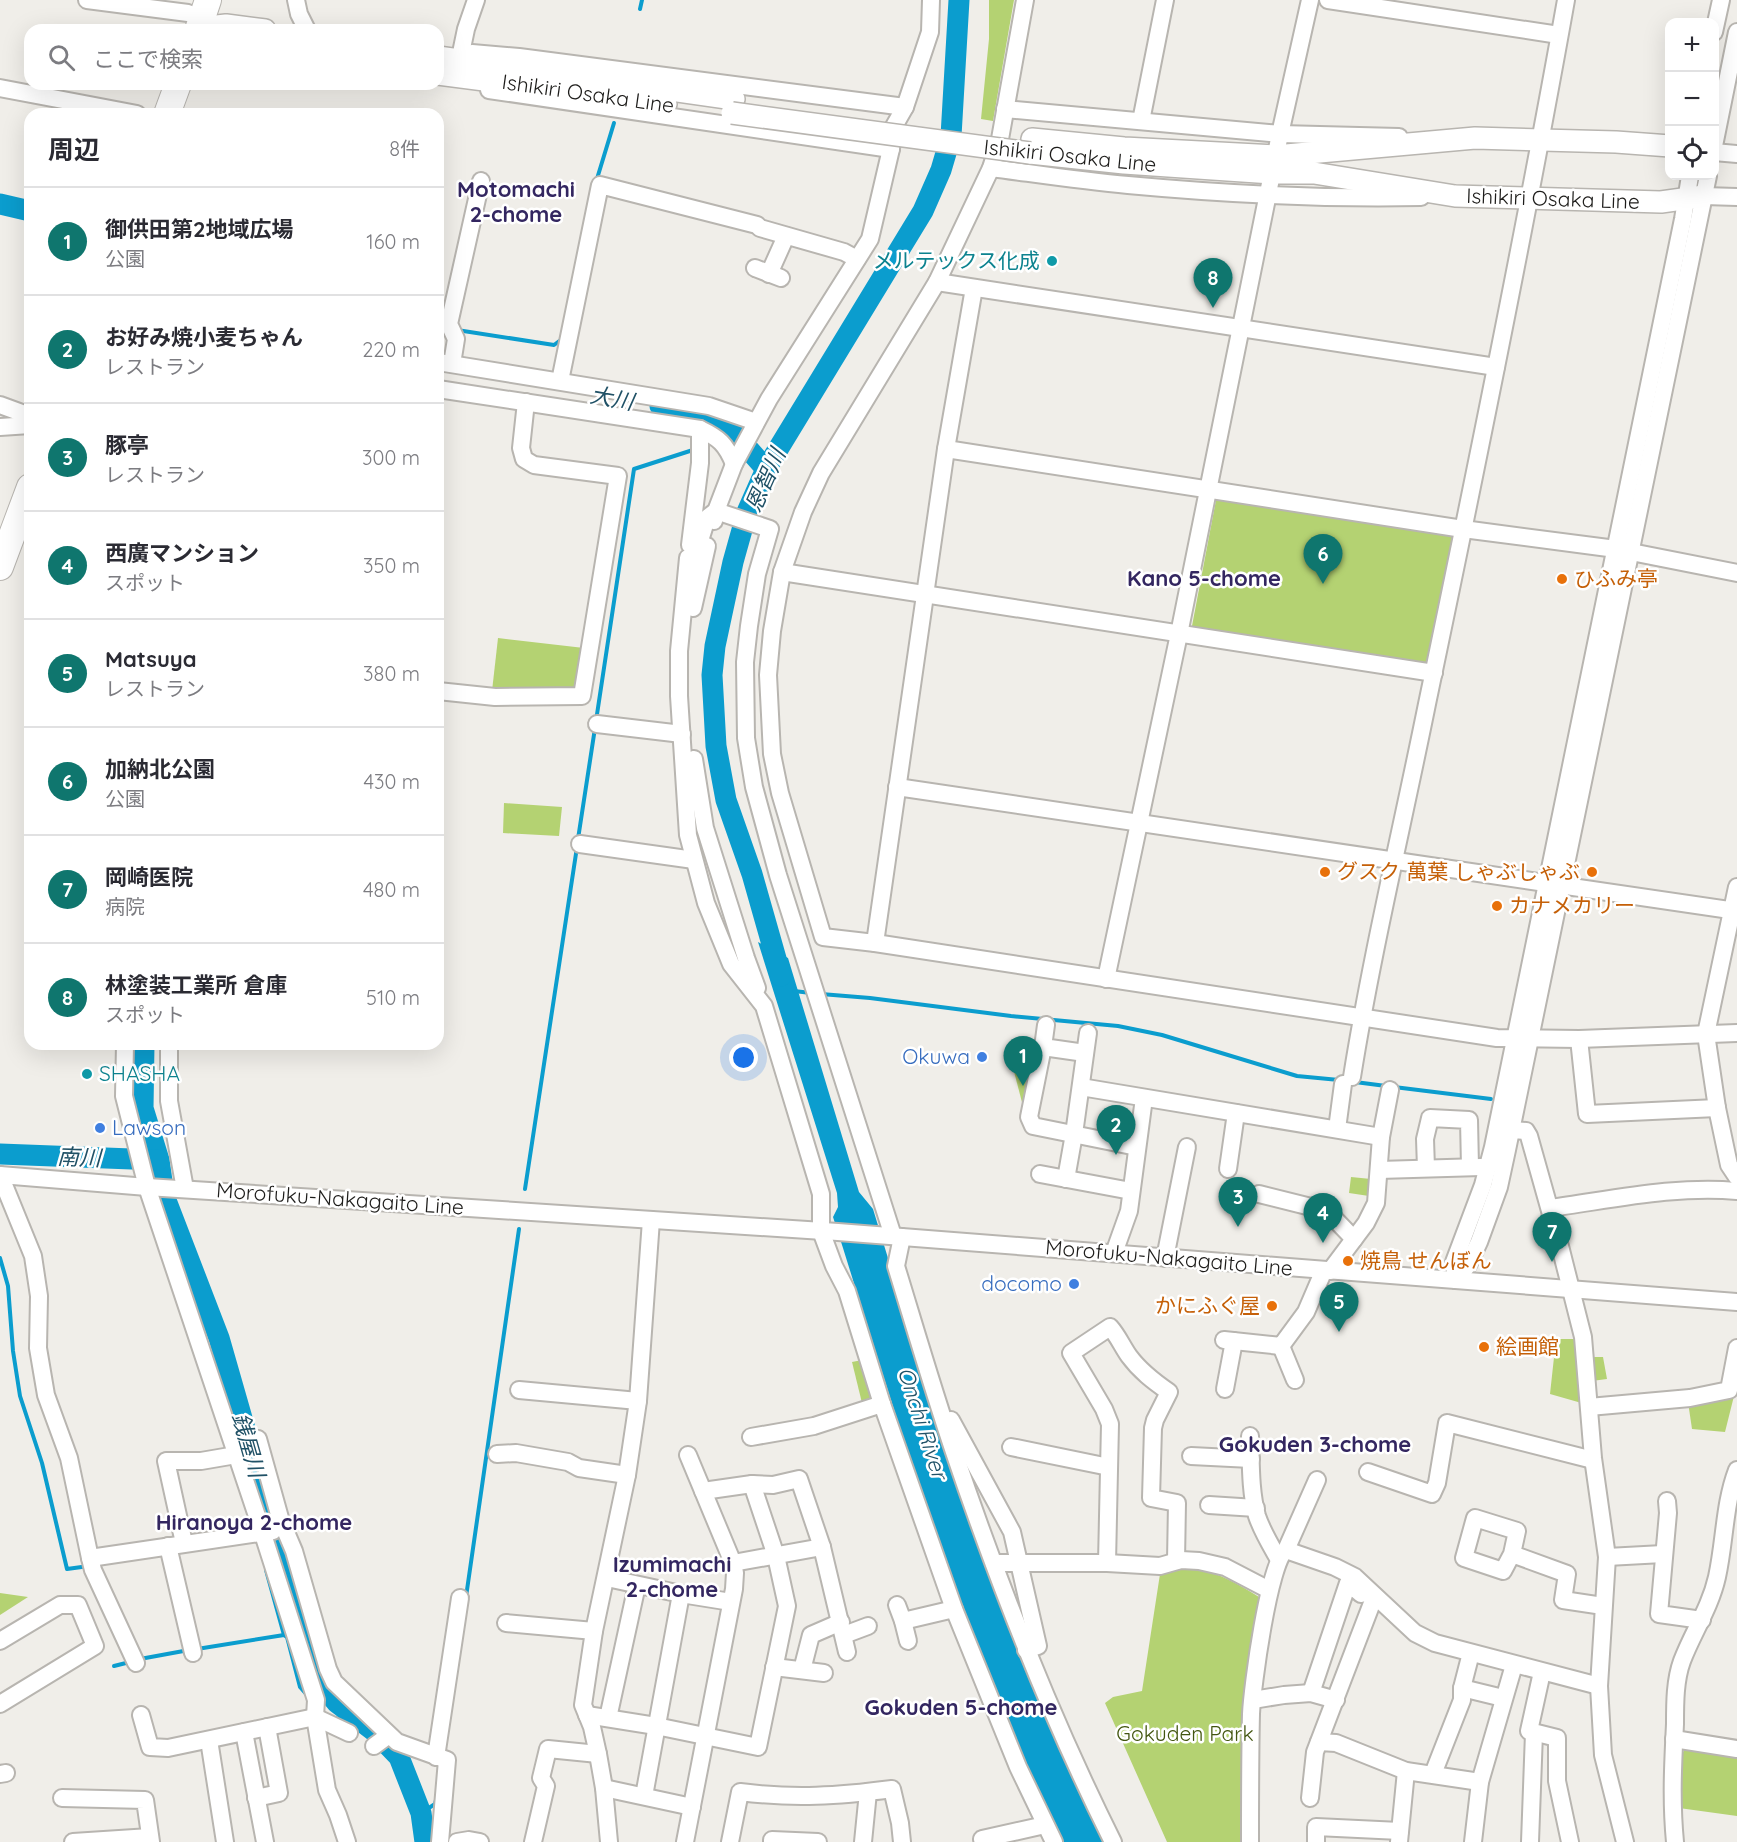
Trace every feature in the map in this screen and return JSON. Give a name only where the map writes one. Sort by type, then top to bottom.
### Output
[{"type":"highway","points":[[169,108],[176,90]]},
{"type":"highway","points":[[0,567],[24,503]]},
{"type":"main road","points":[[197,17],[222,24]]},
{"type":"main road","name":"Ishikiri Osaka Line","points":[[444,56],[733,106]]},
{"type":"main road","name":"Ishikiri Osaka Line","points":[[444,75],[733,106],[1031,146],[1124,148],[1274,165],[1455,196],[1661,202],[1695,198]]},
{"type":"main road","name":"Ishikiri Osaka Line","points":[[1274,165],[1475,138],[1665,146]]},
{"type":"street","points":[[87,0],[197,17]]},
{"type":"street","points":[[296,0],[304,24]]},
{"type":"street","points":[[461,53],[476,0]]},
{"type":"street","points":[[931,0],[930,32],[905,106],[893,128],[891,149],[870,239],[769,399],[734,464],[716,511],[699,574],[691,620],[688,664],[692,744],[705,828],[746,958],[764,1006],[821,1194],[834,1266],[847,1291],[882,1404],[954,1609],[1018,1767],[1054,1842]]},
{"type":"street","points":[[1025,0],[1000,139],[991,168],[937,282],[821,473],[803,512],[782,572],[772,631],[768,675],[772,754],[780,793],[823,937],[1497,1038],[1579,1039],[1737,1033]]},
{"type":"street","points":[[1141,121],[1165,0]]},
{"type":"street","points":[[1106,979],[1179,634],[1280,134],[1310,0]]},
{"type":"street","points":[[1328,0],[1559,35]]},
{"type":"street","points":[[1336,1129],[1434,673],[1530,199],[1566,0]]},
{"type":"street","points":[[1717,18],[1721,0]]},
{"type":"street","points":[[1718,126],[1737,32]]},
{"type":"street","points":[[444,54],[461,53],[519,57],[905,106]]},
{"type":"street","points":[[444,80],[513,95],[891,149]]},
{"type":"street","points":[[0,88],[105,108]]},
{"type":"street","points":[[1005,109],[1280,134],[1475,138]]},
{"type":"street","points":[[1719,152],[1737,154]]},
{"type":"street","points":[[991,168],[1127,185],[1268,195],[1372,198],[1455,196]]},
{"type":"street","points":[[1691,180],[1695,198]]},
{"type":"street","points":[[1456,1280],[1454,1262],[1483,1185],[1523,1040],[1695,198],[1706,180]]},
{"type":"street","points":[[481,181],[452,330],[456,339],[445,363],[709,406],[756,422]]},
{"type":"street","points":[[560,381],[600,185],[758,225],[760,228],[844,252],[857,259]]},
{"type":"street","points":[[1695,198],[1737,196]]},
{"type":"street","points":[[769,273],[786,236]]},
{"type":"street","points":[[937,282],[1496,367]]},
{"type":"street","points":[[875,943],[946,449],[974,288]]},
{"type":"street","points":[[444,390],[700,429],[714,435],[728,448],[734,464]]},
{"type":"street","points":[[444,692],[495,697],[582,696],[618,476],[534,465],[524,459],[521,448],[526,402]]},
{"type":"street","points":[[0,405],[24,414]]},
{"type":"street","points":[[0,427],[24,425]]},
{"type":"street","points":[[700,429],[700,463],[679,651],[679,696],[688,835],[706,903],[731,964],[764,1006]]},
{"type":"street","points":[[946,449],[1463,529],[1624,551],[1737,573]]},
{"type":"street","points":[[688,558],[695,557],[707,518],[716,511]]},
{"type":"street","points":[[716,511],[770,529],[757,574],[745,662],[746,738],[754,787],[778,875],[894,1236],[896,1266],[979,1525],[1026,1650],[1057,1724],[1113,1842]]},
{"type":"street","points":[[782,572],[1434,673]]},
{"type":"street","points":[[597,724],[682,734]]},
{"type":"street","points":[[897,787],[1139,820],[1735,911]]},
{"type":"street","points":[[580,844],[694,860]]},
{"type":"street","points":[[1737,886],[1735,911],[1706,1034],[1717,1108],[1729,1165],[1737,1177]]},
{"type":"street","points":[[1047,1025],[1029,1117],[1033,1126],[1137,1147]]},
{"type":"street","points":[[1066,1179],[1088,1033]]},
{"type":"street","points":[[1579,1039],[1587,1114],[1717,1108]]},
{"type":"street","points":[[1456,1280],[1468,1265],[1479,1242],[1499,1186],[1512,1130],[1523,1040]]},
{"type":"street","points":[[1043,1047],[1085,1053]]},
{"type":"street","points":[[125,1050],[124,1096],[157,1187],[236,1455],[262,1531],[315,1709],[327,1790],[347,1842]]},
{"type":"street","points":[[169,1050],[169,1101],[185,1189]]},
{"type":"street","points":[[1081,1087],[1381,1137]]},
{"type":"street","points":[[1281,1346],[1306,1312],[1327,1271],[1366,1223],[1376,1203],[1381,1137],[1390,1090]]},
{"type":"street","points":[[1114,1253],[1129,1211],[1144,1098]]},
{"type":"street","points":[[1228,1169],[1236,1113]]},
{"type":"street","points":[[1426,1168],[1425,1138],[1430,1118],[1469,1120],[1470,1167]]},
{"type":"street","points":[[1512,1130],[1526,1131],[1529,1136],[1550,1208],[1582,1337],[1593,1460],[1607,1557],[1599,1686],[1603,1755],[1625,1842]]},
{"type":"street","points":[[1165,1257],[1187,1147]]},
{"type":"street","points":[[1379,1170],[1488,1167]]},
{"type":"street","points":[[1040,1174],[1131,1191]]},
{"type":"street","points":[[0,1175],[33,1256],[39,1296],[38,1348],[46,1395],[69,1458],[92,1563],[134,1660]]},
{"type":"street","name":"Morofuku-Nakagaito Line","points":[[0,1175],[829,1231],[1737,1302]]},
{"type":"street","points":[[1550,1208],[1676,1191],[1716,1189],[1737,1191]]},
{"type":"street","points":[[1259,1194],[1327,1210],[1354,1239]]},
{"type":"street","points":[[609,1842],[598,1754],[592,1727],[583,1705],[594,1631],[627,1475],[638,1401],[651,1220]]},
{"type":"street","points":[[1107,1563],[1110,1424],[1104,1409],[1071,1353],[1110,1327],[1142,1373],[1168,1392],[1153,1428],[1151,1498],[1177,1503],[1176,1561]]},
{"type":"street","points":[[1225,1389],[1229,1341],[1281,1346]]},
{"type":"street","points":[[1281,1346],[1295,1380]]},
{"type":"street","points":[[1589,1407],[1690,1398],[1729,1390],[1737,1347]]},
{"type":"street","points":[[519,1390],[638,1401]]},
{"type":"street","points":[[751,1437],[814,1426],[882,1404]]},
{"type":"street","points":[[942,1415],[948,1415],[1012,1532],[1038,1646],[1026,1650]]},
{"type":"street","points":[[1368,1472],[1432,1494],[1437,1483],[1447,1423],[1593,1460]]},
{"type":"street","points":[[1250,1436],[1252,1484],[1256,1508],[1266,1539],[1282,1554],[1335,1567],[1355,1577],[1415,1633],[1435,1643],[1599,1686]]},
{"type":"street","points":[[258,1439],[284,1530],[294,1551],[328,1669],[334,1682],[397,1742],[441,1758]]},
{"type":"street","points":[[1011,1447],[1109,1467]]},
{"type":"street","points":[[497,1454],[516,1453],[568,1462],[579,1468],[627,1475]]},
{"type":"street","points":[[192,1650],[172,1549],[166,1461],[201,1461],[236,1455]]},
{"type":"street","points":[[684,1842],[735,1573],[733,1563],[688,1455]]},
{"type":"street","points":[[1191,1456],[1251,1460]]},
{"type":"street","points":[[1675,1842],[1671,1792],[1679,1671],[1682,1659],[1711,1600],[1730,1491],[1737,1470]]},
{"type":"street","points":[[703,1491],[752,1484],[773,1485],[799,1479],[822,1547],[844,1636]]},
{"type":"street","points":[[1250,1842],[1253,1700],[1269,1590],[1282,1554],[1317,1480]]},
{"type":"street","points":[[587,1715],[656,1726],[758,1747],[787,1606],[776,1556],[752,1484]]},
{"type":"street","points":[[1667,1501],[1668,1513],[1659,1614],[1702,1620]]},
{"type":"street","points":[[1209,1505],[1256,1508]]},
{"type":"street","points":[[92,1563],[262,1531],[284,1530]]},
{"type":"street","points":[[733,1563],[822,1547]]},
{"type":"street","points":[[1512,1554],[1567,1574],[1563,1600],[1603,1606]]},
{"type":"street","points":[[1607,1557],[1663,1554]]},
{"type":"street","points":[[994,1563],[1107,1563],[1161,1566],[1176,1561],[1199,1561],[1225,1567],[1269,1590]]},
{"type":"street","points":[[607,1578],[731,1602]]},
{"type":"street","points":[[1311,1694],[1348,1583],[1395,1624],[1401,1620]]},
{"type":"street","points":[[608,1718],[637,1585]]},
{"type":"street","points":[[644,1796],[681,1594]]},
{"type":"street","points":[[440,1842],[441,1758],[460,1598]]},
{"type":"street","points":[[1310,1798],[1315,1752],[1372,1603]]},
{"type":"street","points":[[0,1641],[60,1605],[78,1605],[95,1646],[0,1704]]},
{"type":"street","points":[[908,1641],[900,1613],[954,1609]]},
{"type":"street","points":[[506,1623],[594,1631]]},
{"type":"street","points":[[802,1670],[811,1635],[844,1636],[868,1626]]},
{"type":"street","points":[[1433,1774],[1462,1700],[1462,1688],[1471,1653]]},
{"type":"street","points":[[1473,1842],[1480,1782],[1514,1665]]},
{"type":"street","points":[[774,1667],[824,1673]]},
{"type":"street","points":[[1542,1672],[1529,1731],[1557,1738],[1557,1781],[1570,1842]]},
{"type":"street","points":[[1462,1688],[1503,1698]]},
{"type":"street","points":[[1253,1700],[1311,1694],[1336,1700]]},
{"type":"street","points":[[141,1715],[150,1747],[168,1748],[267,1727],[315,1709]]},
{"type":"street","points":[[315,1709],[349,1733]]},
{"type":"street","points":[[256,1798],[279,1793],[267,1727]]},
{"type":"street","points":[[244,1732],[265,1842]]},
{"type":"street","points":[[1530,1842],[1534,1733]]},
{"type":"street","points":[[374,1746],[390,1736]]},
{"type":"street","points":[[1674,1739],[1737,1749]]},
{"type":"street","points":[[209,1740],[225,1842]]},
{"type":"street","points":[[1319,1742],[1336,1743],[1406,1771],[1480,1782]]},
{"type":"street","points":[[533,1842],[546,1786],[542,1778],[548,1749],[598,1754]]},
{"type":"street","points":[[1316,1842],[1316,1827],[1400,1837],[1406,1771]]},
{"type":"street","points":[[604,1788],[692,1807]]},
{"type":"street","points":[[730,1842],[740,1792],[806,1797],[892,1789],[902,1842]]},
{"type":"street","points":[[863,1842],[868,1792]]},
{"type":"street","points":[[62,1798],[145,1800],[150,1839],[73,1842]]},
{"type":"street","points":[[982,1839],[1007,1838],[1046,1825]]},
{"type":"street","points":[[457,1842],[469,1840],[480,1842]]},
{"type":"street","points":[[772,1842],[772,1840],[818,1842]]},
{"type":"green space","points":[[989,0],[1014,0],[993,121],[981,119],[989,39]]},
{"type":"green space","points":[[1216,500],[1451,534],[1454,541],[1430,661],[1423,665],[1197,631],[1192,626]]},
{"type":"green space","points":[[498,638],[584,648],[580,684],[573,690],[492,691]]},
{"type":"green space","points":[[504,803],[562,807],[559,836],[503,833]]},
{"type":"green space","points":[[1011,1060],[1034,1062],[1024,1110]]},
{"type":"green space","points":[[1351,1177],[1371,1179],[1369,1196],[1349,1193]]},
{"type":"green space","points":[[1556,1339],[1579,1339],[1581,1357],[1603,1357],[1607,1379],[1584,1382],[1585,1404],[1550,1394]]},
{"type":"green space","points":[[862,1360],[873,1401],[862,1403],[852,1362]]},
{"type":"green space","points":[[1735,1392],[1725,1432],[1692,1429],[1688,1402]]},
{"type":"green space","name":"Gokuden Park","points":[[1197,1569],[1221,1576],[1259,1597],[1247,1699],[1240,1842],[1167,1842],[1105,1703],[1113,1697],[1142,1691],[1160,1574]]},
{"type":"green space","points":[[0,1593],[28,1597],[0,1615]]},
{"type":"green space","points":[[1685,1749],[1737,1756],[1737,1816],[1679,1808],[1681,1755]]},
{"type":"water","name":"Onchi River","points":[[758,942],[788,958],[859,1192],[873,1209],[945,1445],[1107,1842],[1063,1842],[978,1650],[924,1500],[833,1217],[838,1207],[837,1193]]},
{"type":"waterway","points":[[640,9],[642,0]]},
{"type":"waterway","name":"恩智川","points":[[781,976],[752,874],[726,800],[716,746],[712,675],[715,646],[733,562],[747,512],[766,469],[923,211],[941,170],[951,136],[959,0]]},
{"type":"waterway","points":[[596,182],[614,123]]},
{"type":"waterway","points":[[0,204],[24,210]]},
{"type":"waterway","points":[[457,330],[554,345],[562,339]]},
{"type":"waterway","name":"大川","points":[[660,406],[706,414],[736,435],[766,469]]},
{"type":"waterway","points":[[726,439],[736,435]]},
{"type":"waterway","points":[[596,721],[634,469],[696,449]]},
{"type":"waterway","points":[[578,839],[595,728]]},
{"type":"waterway","points":[[525,1189],[577,847]]},
{"type":"waterway","points":[[794,991],[811,993]]},
{"type":"waterway","points":[[821,994],[1118,1026],[1162,1035],[1297,1076],[1339,1080]]},
{"type":"waterway","name":"銭屋川","points":[[144,1050],[143,1108],[159,1160],[164,1195],[219,1338],[278,1544],[285,1551],[319,1672],[327,1691],[337,1703],[375,1732],[399,1757],[421,1813],[425,1842]]},
{"type":"waterway","points":[[1355,1082],[1386,1086]]},
{"type":"waterway","points":[[1394,1087],[1491,1099]]},
{"type":"waterway","name":"南川","points":[[0,1154],[158,1160]]},
{"type":"waterway","points":[[466,1597],[519,1229]]},
{"type":"waterway","points":[[0,1258],[8,1286],[13,1351],[20,1396],[42,1463],[67,1569],[89,1566]]},
{"type":"waterway","points":[[266,1570],[300,1687],[307,1695]]},
{"type":"waterway","points":[[197,1649],[284,1635]]},
{"type":"waterway","points":[[140,1659],[189,1650]]},
{"type":"waterway","points":[[114,1666],[130,1662]]},
{"type":"waterway","points":[[335,1718],[347,1721],[356,1717]]},
{"type":"waterway","points":[[421,1813],[435,1804],[436,1800]]},
{"type":"place","name":"メルテックス化成","points":[[1052,261]]},
{"type":"place","name":"林塗装工業所 倉庫","points":[[1213,308]]},
{"type":"place","name":"ひふみ亭","points":[[1562,579]]},
{"type":"place","name":"加納北公園","points":[[1323,584]]},
{"type":"place","name":"グスク","points":[[1325,872]]},
{"type":"place","name":"萬葉 しゃぶしゃぶ","points":[[1592,872]]},
{"type":"place","name":"カナメカリー","points":[[1497,906]]},
{"type":"place","name":"Okuwa","points":[[982,1057]]},
{"type":"place","name":"SHASHA","points":[[87,1074]]},
{"type":"place","name":"御供田第2地域広場","points":[[1023,1086]]},
{"type":"place","name":"Lawson","points":[[100,1128]]},
{"type":"place","name":"お好み焼小麦ちゃん","points":[[1116,1155]]},
{"type":"place","name":"豚亭","points":[[1238,1227]]},
{"type":"place","name":"西廣マンション","points":[[1323,1243]]},
{"type":"place","name":"焼鳥 せんぼん","points":[[1348,1261]]},
{"type":"place","name":"岡崎医院","points":[[1552,1262]]},
{"type":"place","name":"docomo","points":[[1074,1284]]},
{"type":"place","name":"かにふぐ屋","points":[[1272,1306]]},
{"type":"place","name":"Matsuya","points":[[1339,1332]]},
{"type":"place","name":"絵画館","points":[[1484,1347]]},
{"type":"district","name":"Motomachi 2-chome","points":[[516,202]]},
{"type":"district","name":"Kano 5-chome","points":[[1204,578]]},
{"type":"district","name":"Gokuden 3-chome","points":[[1315,1444]]},
{"type":"district","name":"Hiranoya 2-chome","points":[[254,1522]]},
{"type":"district","name":"Izumimachi 2-chome","points":[[672,1577]]},
{"type":"district","name":"Gokuden 5-chome","points":[[961,1707]]}]
